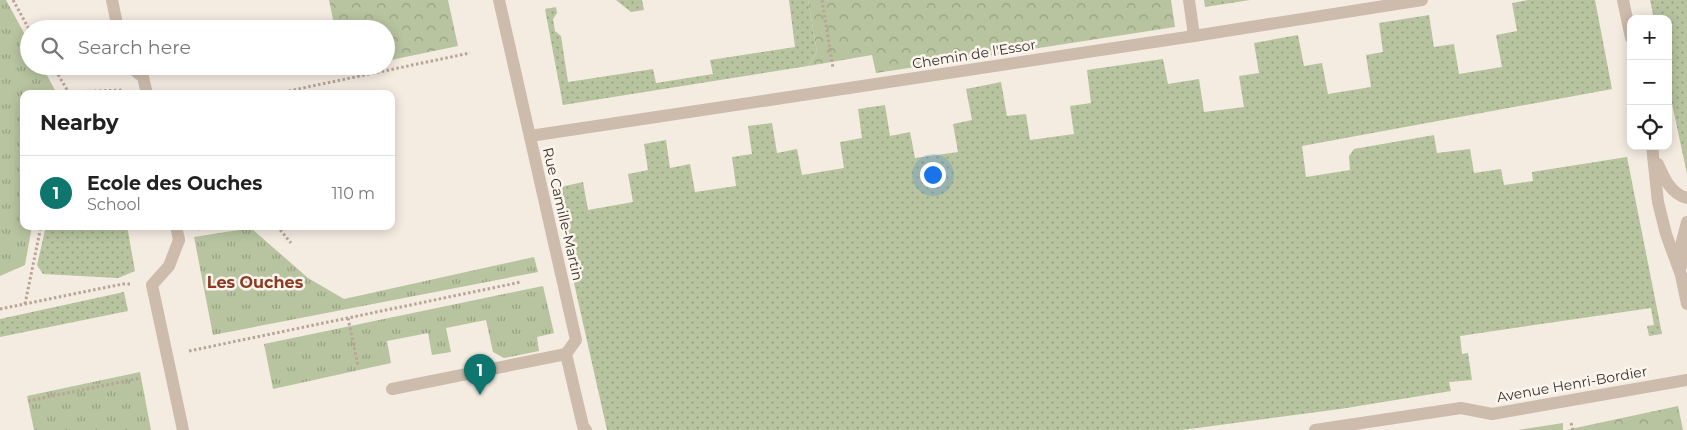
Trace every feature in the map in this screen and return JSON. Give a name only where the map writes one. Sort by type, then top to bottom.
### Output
[{"type":"street","points":[[112,0],[116,20]]},
{"type":"street","name":"Rue Camille-Martin","points":[[499,0],[576,340],[566,354]]},
{"type":"street","points":[[1189,0],[1194,36]]},
{"type":"street","name":"Chemin de l'Essor","points":[[530,136],[1422,0]]},
{"type":"street","points":[[1623,0],[1627,19]]},
{"type":"street","points":[[140,75],[143,77],[146,90]]},
{"type":"street","points":[[1653,150],[1664,178],[1673,191],[1687,198]]},
{"type":"street","points":[[1653,150],[1658,202],[1666,234],[1681,275],[1687,304]]},
{"type":"street","points":[[1681,275],[1681,245],[1687,222]]},
{"type":"street","points":[[177,230],[179,240],[169,266],[152,285],[183,430]]},
{"type":"street","points":[[392,389],[566,354],[582,426],[586,430]]},
{"type":"street","name":"Avenue Henri-Bordier","points":[[1315,430],[1460,408],[1492,414],[1687,380]]},
{"type":"path","points":[[13,0],[24,20]]},
{"type":"path","points":[[822,0],[837,90]]},
{"type":"path","points":[[395,68],[470,52]]},
{"type":"path","points":[[58,75],[67,90]]},
{"type":"path","points":[[293,90],[363,75]]},
{"type":"path","points":[[25,304],[40,230]]},
{"type":"path","points":[[280,230],[291,243]]},
{"type":"path","points":[[167,356],[521,282]]},
{"type":"path","points":[[0,309],[123,284],[152,285]]},
{"type":"path","points":[[348,318],[358,366]]},
{"type":"path","points":[[28,401],[141,378]]},
{"type":"green space","points":[[0,0],[6,0],[20,26],[20,75],[47,75],[55,90],[20,90],[20,230],[31,230],[25,265],[0,276]]},
{"type":"green space","points":[[329,0],[448,0],[458,46],[395,59],[395,20],[333,20]]},
{"type":"green space","points":[[616,0],[642,0],[644,10],[631,12]]},
{"type":"green space","points":[[789,0],[808,0],[817,52],[808,66],[563,105],[545,9],[556,7],[557,13],[553,19],[555,31],[561,36],[568,82],[653,69],[656,83],[713,74],[710,60],[795,47]]},
{"type":"green space","points":[[808,0],[1171,0],[1175,27],[876,73],[872,55],[808,66],[817,52]]},
{"type":"green space","points":[[1204,0],[1250,0],[1205,7]]},
{"type":"green space","points":[[1528,0],[1595,0],[1612,89],[1302,146],[1306,177],[1350,170],[1349,156],[1354,149],[1434,135],[1437,153],[1470,149],[1474,173],[1501,169],[1504,185],[1533,181],[1532,172],[1627,157],[1662,334],[1649,336],[1647,326],[1654,325],[1651,308],[1460,336],[1462,354],[1468,353],[1472,380],[1449,382],[1451,391],[1340,409],[1182,430],[607,430],[574,283],[556,188],[583,182],[588,210],[633,202],[628,174],[648,170],[644,144],[666,140],[670,168],[690,164],[695,192],[736,186],[732,157],[752,154],[748,126],[772,123],[777,153],[797,149],[802,175],[844,168],[840,142],[862,138],[858,109],[885,105],[890,136],[910,132],[915,158],[958,152],[953,124],[972,120],[966,89],[1001,82],[1007,116],[1026,114],[1030,140],[1074,134],[1070,106],[1091,103],[1087,70],[1163,59],[1168,84],[1199,79],[1204,112],[1244,107],[1239,76],[1259,73],[1254,43],[1298,35],[1304,66],[1322,63],[1328,94],[1371,87],[1366,55],[1383,52],[1379,23],[1429,15],[1434,47],[1454,44],[1459,74],[1502,67],[1496,35],[1517,31],[1512,3]]},
{"type":"green space","points":[[1650,0],[1687,0],[1687,174],[1672,104],[1672,15],[1653,15]]},
{"type":"green space","points":[[45,230],[128,230],[135,271],[118,278],[43,274],[37,265]]},
{"type":"green space","points":[[238,230],[253,230],[308,278],[344,299],[534,257],[538,272],[213,335],[194,237]]},
{"type":"green space","points":[[543,286],[554,333],[537,337],[539,351],[504,358],[493,352],[486,320],[446,328],[451,352],[432,355],[428,333],[387,341],[391,363],[273,389],[264,344]]},
{"type":"green space","points":[[124,292],[128,311],[0,337],[0,319]]},
{"type":"green space","points":[[140,372],[151,430],[34,430],[27,396]]},
{"type":"green space","points":[[1678,406],[1683,430],[1566,430]]},
{"type":"green space","points":[[1563,423],[1563,430],[1518,430]]},
{"type":"place","name":"Ecole des Ouches","points":[[480,395]]},
{"type":"district","name":"Les Ouches","points":[[255,282]]}]
